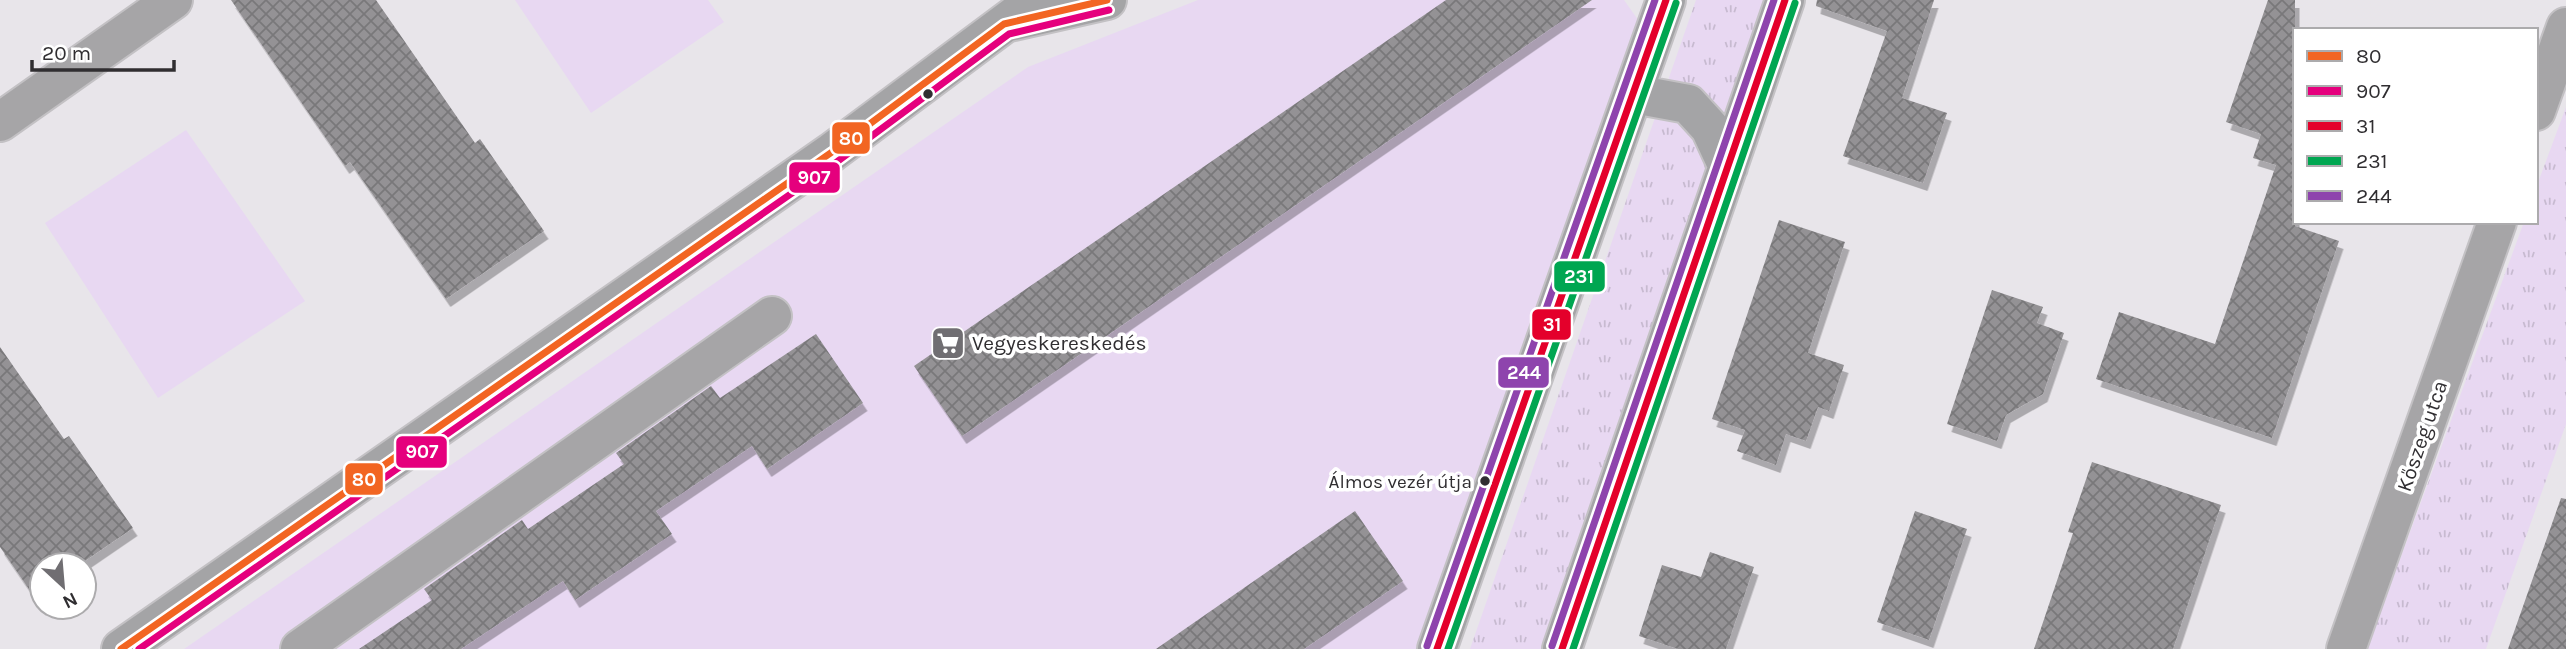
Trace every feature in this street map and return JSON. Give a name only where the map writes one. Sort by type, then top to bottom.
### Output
[{"type":"main road","points":[[121,649],[832,152],[1037,0]]},
{"type":"main road","points":[[1004,23],[1107,0]]},
{"type":"main road","points":[[1437,649],[1666,0]]},
{"type":"main road","points":[[1562,649],[1785,0]]},
{"type":"main road","points":[[1634,94],[1688,104],[1710,128],[1728,167]]},
{"type":"street","points":[[0,122],[173,0]]},
{"type":"street","points":[[2538,105],[2566,27]]},
{"type":"street","name":"Kőszeg utca","points":[[2346,649],[2496,224]]},
{"type":"street","points":[[300,649],[772,316]]},
{"type":"green space","points":[[515,0],[708,0],[724,22],[591,113]]},
{"type":"green space","points":[[1198,0],[1624,0],[1641,24],[1423,649],[184,649],[1028,67]]},
{"type":"green space","points":[[1696,0],[1770,0],[1545,649],[1470,649]]},
{"type":"green space","points":[[2566,107],[2566,424],[2486,649],[2367,649],[2523,224],[2538,224],[2538,183]]},
{"type":"green space","points":[[186,130],[305,301],[158,398],[45,223]]},
{"type":"building","points":[[231,0],[376,0],[475,143],[480,139],[544,231],[446,299],[350,162],[345,166]]},
{"type":"building","points":[[1446,0],[1592,0],[962,436],[914,366]]},
{"type":"building","points":[[1817,0],[1934,0],[1902,98],[1947,113],[1923,183],[1843,156],[1887,31],[1816,6]]},
{"type":"building","points":[[2268,0],[2295,0],[2293,224],[2339,241],[2272,438],[2096,379],[2119,312],[2215,344],[2276,165],[2253,158],[2261,134],[2226,122]]},
{"type":"building","points":[[1779,220],[1845,242],[1808,353],[1844,365],[1829,411],[1818,407],[1806,441],[1786,434],[1776,465],[1737,451],[1745,430],[1712,419]]},
{"type":"building","points":[[1992,290],[2043,307],[2037,323],[2064,333],[2043,394],[2006,415],[1997,441],[1947,424]]},
{"type":"building","points":[[816,334],[863,403],[767,469],[752,446],[656,511],[672,534],[575,600],[563,581],[461,649],[359,649],[432,600],[424,589],[522,520],[528,529],[624,464],[616,453],[711,386],[720,398]]},
{"type":"building","points":[[0,347],[64,439],[69,436],[133,528],[98,552],[28,551],[28,588],[0,547]]},
{"type":"building","points":[[2092,462],[2221,505],[2173,649],[2034,649],[2073,533],[2068,532]]},
{"type":"building","points":[[2561,498],[2566,499],[2566,649],[2508,649]]},
{"type":"building","points":[[1355,511],[1403,581],[1304,649],[1156,649]]},
{"type":"building","points":[[1915,511],[1967,529],[1929,640],[1877,622]]},
{"type":"building","points":[[1710,552],[1754,567],[1726,649],[1678,649],[1639,636],[1662,565],[1701,577]]},
{"type":"transit line","name":"80","points":[[121,649],[832,152],[1004,24],[1107,0]]},
{"type":"transit line","name":"244","points":[[1427,646],[1655,0]]},
{"type":"transit line","name":"31","points":[[1437,649],[1666,0]]},
{"type":"transit line","name":"244","points":[[1552,646],[1774,0]]},
{"type":"transit line","name":"31","points":[[1562,649],[1785,0]]},
{"type":"transit line","name":"231","points":[[1448,649],[1676,3]]},
{"type":"transit line","name":"231","points":[[1573,649],[1795,3]]},
{"type":"transit line","name":"907","points":[[139,649],[838,161],[1009,34],[1109,10]]},
{"type":"place","name":"Vegyeskereskedés","points":[[948,343]]},
{"type":"place","name":"Álmos vezér útja","points":[[1485,481]]}]
